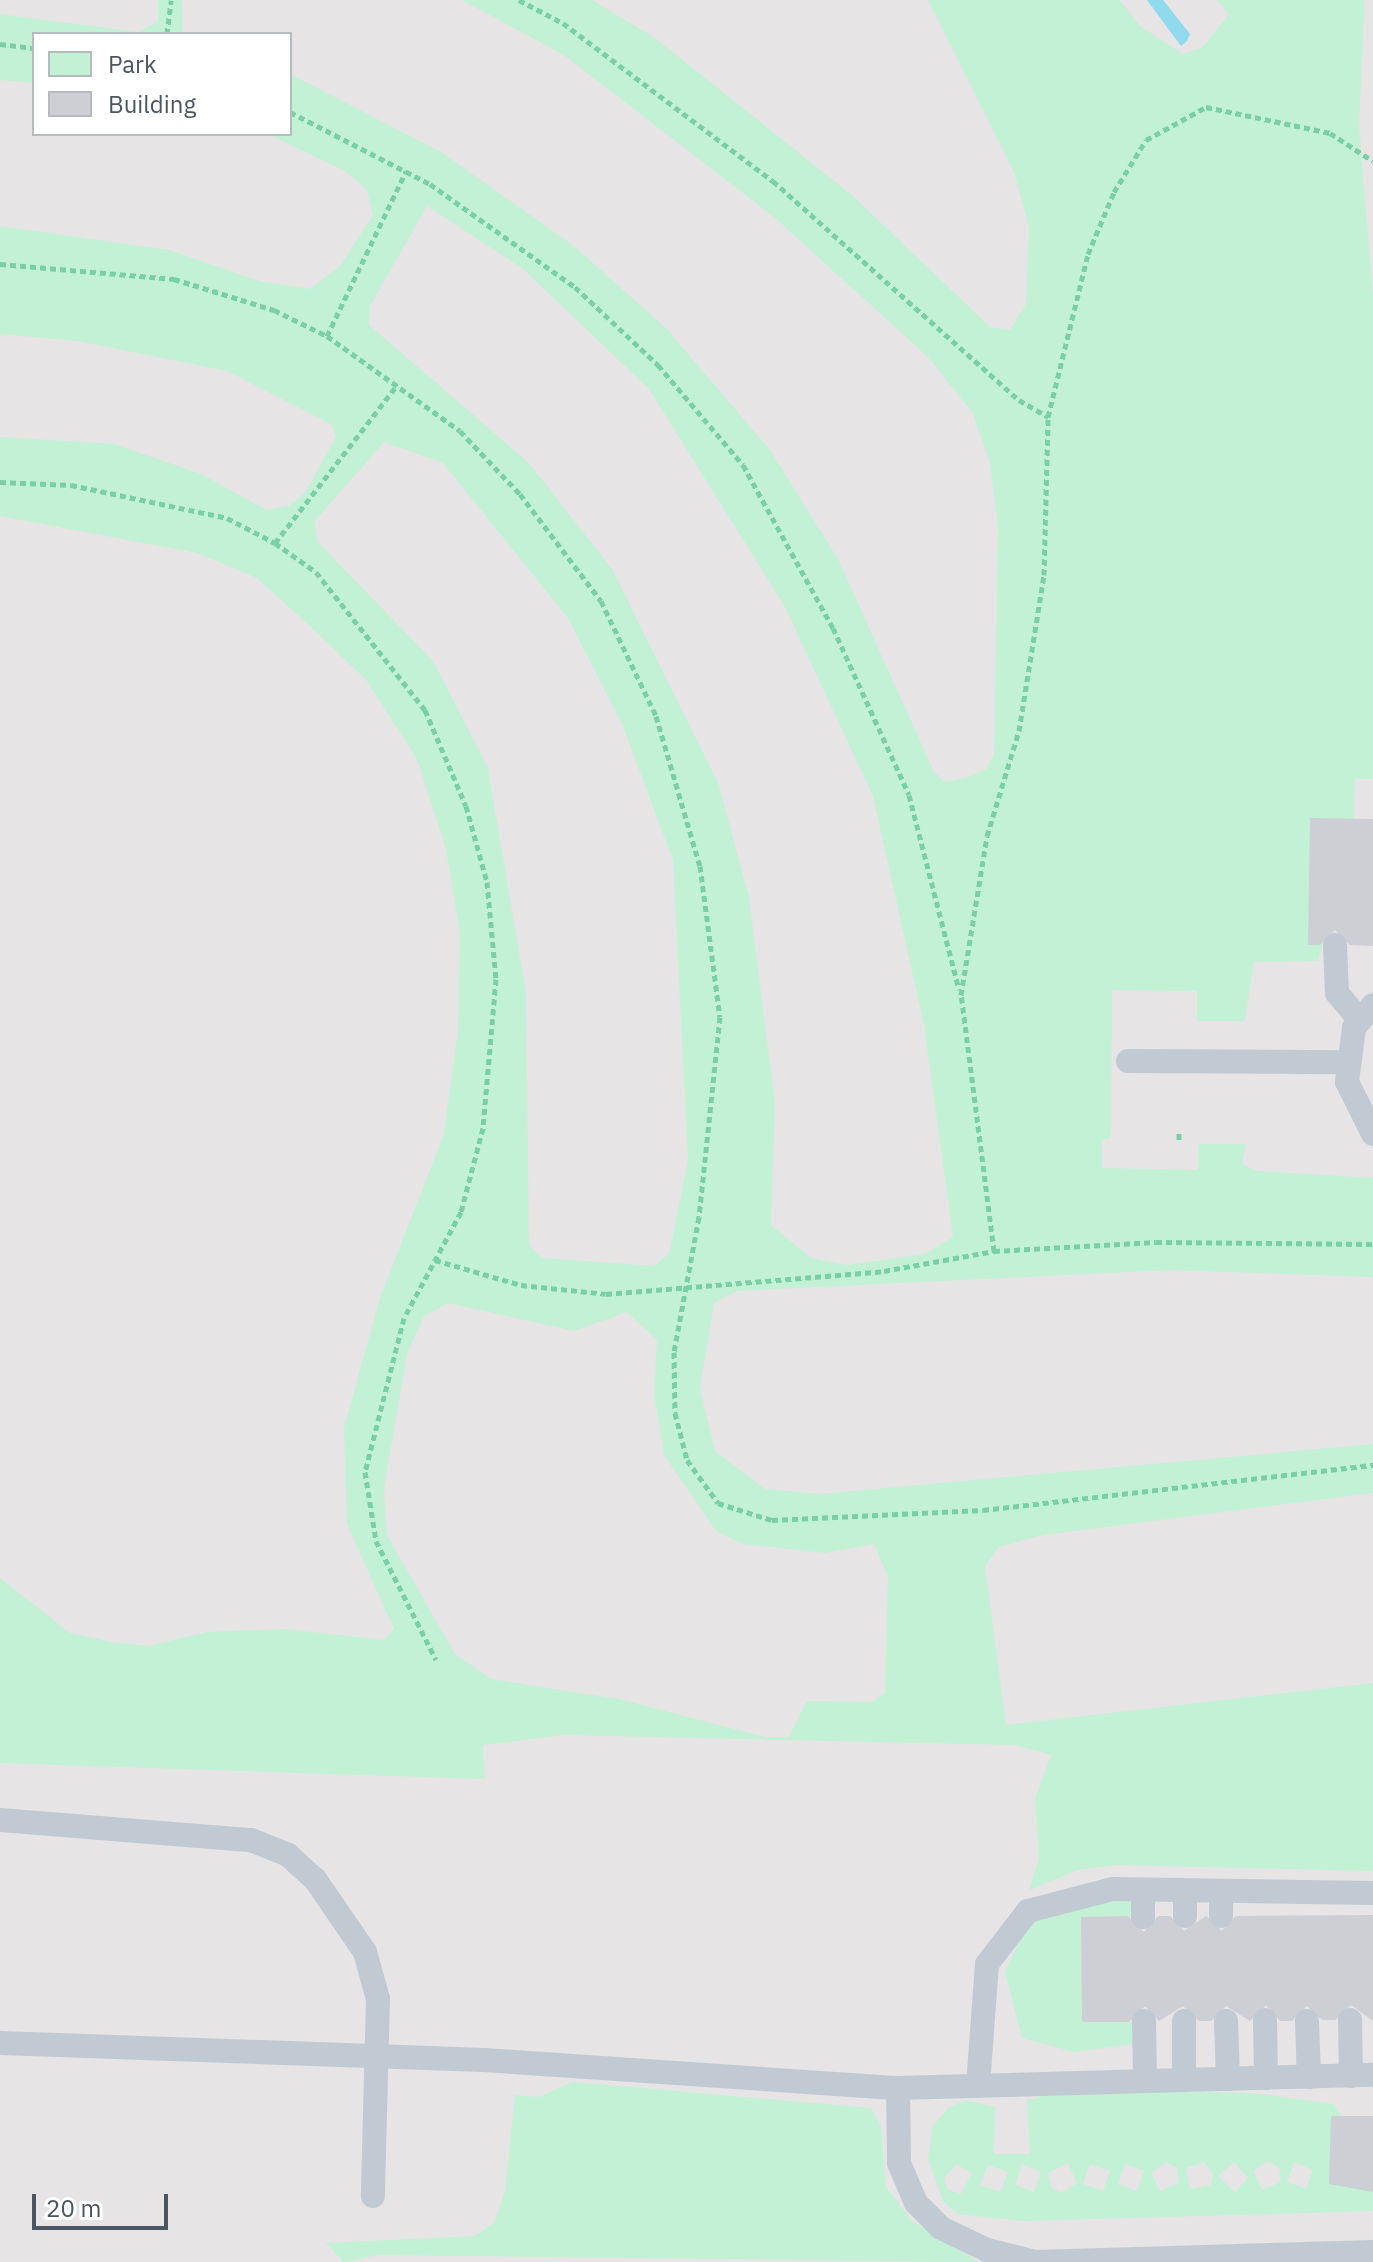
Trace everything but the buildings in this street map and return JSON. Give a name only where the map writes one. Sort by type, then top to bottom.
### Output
[{"type":"lane","points":[[1335,945],[1337,993],[1367,1012],[1347,1062],[1354,1106],[1373,1134]]},
{"type":"lane","points":[[1128,1061],[1347,1062]]},
{"type":"lane","points":[[0,1820],[251,1840],[288,1855],[315,1879],[365,1952],[378,1999],[373,2196]]},
{"type":"lane","points":[[1143,1890],[1143,1917]]},
{"type":"lane","points":[[978,2086],[987,1964],[1004,1936],[1028,1911],[1067,1896],[1143,1890],[1221,1891],[1263,1904],[1344,1904],[1373,1893]]},
{"type":"lane","points":[[1185,1891],[1185,1916]]},
{"type":"lane","points":[[1221,1891],[1221,1916]]},
{"type":"lane","points":[[1265,2020],[1266,2078]]},
{"type":"lane","points":[[0,2043],[378,2056],[898,2088],[1362,2075],[1350,2020]]},
{"type":"lane","points":[[1144,2021],[1145,2081]]},
{"type":"lane","points":[[1184,2021],[1184,2080]]},
{"type":"lane","points":[[1226,2021],[1228,2079]]},
{"type":"lane","points":[[1307,2021],[1309,2077]]},
{"type":"lane","points":[[898,2088],[899,2163],[916,2203],[941,2228],[987,2250],[1035,2262],[1346,2258],[1373,2252]]},
{"type":"path","points":[[167,32],[171,0]]},
{"type":"path","points":[[519,0],[563,23],[773,181],[1019,400],[1048,417]]},
{"type":"path","points":[[0,44],[32,48]]},
{"type":"path","points":[[961,995],[1044,575],[1048,417],[1088,254],[1114,192],[1146,140],[1206,107],[1330,133],[1373,161]]},
{"type":"path","points":[[292,113],[406,171],[575,287],[658,365],[743,465],[833,628],[909,795],[961,995],[994,1251]]},
{"type":"path","points":[[327,336],[406,171]]},
{"type":"path","points":[[0,264],[174,279],[274,310],[327,336],[395,388],[460,431],[520,494],[601,601],[656,716],[700,866],[720,1017],[674,1352],[675,1413],[687,1460],[718,1503],[772,1520],[983,1510],[1373,1465]]},
{"type":"path","points":[[275,543],[395,388]]},
{"type":"path","points":[[0,482],[71,485],[227,518],[275,543],[325,582],[425,710],[466,806],[487,882],[496,979],[483,1128],[461,1212],[404,1318],[365,1472],[376,1541],[436,1660]]},
{"type":"path","points":[[1179,1131],[1179,1140]]},
{"type":"path","points":[[435,1260],[521,1285],[684,1292],[994,1251],[1156,1242],[1373,1244]]},
{"type":"shaded area","points":[[0,0],[1373,0],[1373,2262],[0,2262]]},
{"type":"green space","points":[[158,0],[182,0],[183,32],[138,32],[158,22]]},
{"type":"green space","points":[[462,0],[592,0],[655,38],[853,196],[990,327],[1010,330],[1026,304],[1029,227],[1014,172],[928,0],[1120,0],[1140,26],[1183,54],[1202,48],[1229,14],[1217,0],[1365,0],[1359,124],[1373,297],[1373,779],[1355,779],[1354,819],[1318,961],[1254,962],[1245,1021],[1197,1021],[1197,991],[1112,990],[1111,1139],[1102,1139],[1102,1168],[1198,1170],[1199,1144],[1246,1144],[1242,1164],[1257,1171],[1373,1178],[1373,1277],[1170,1270],[737,1291],[714,1303],[700,1388],[715,1451],[765,1489],[820,1494],[1373,1444],[1373,1493],[1043,1535],[999,1547],[985,1566],[1006,1725],[1373,1683],[1373,1871],[1117,1865],[1077,1870],[1029,1890],[1039,1859],[1035,1799],[1051,1755],[1016,1745],[563,1735],[483,1745],[485,1779],[0,1763],[0,1578],[70,1633],[112,1642],[149,1646],[207,1632],[285,1629],[384,1640],[394,1629],[347,1524],[344,1428],[380,1298],[444,1134],[458,1031],[460,935],[446,849],[417,759],[367,681],[311,627],[257,578],[197,553],[0,516],[0,437],[114,444],[201,474],[267,510],[289,506],[305,493],[336,437],[331,424],[227,371],[78,341],[0,334],[0,226],[169,250],[260,281],[310,289],[340,266],[373,215],[367,190],[345,171],[272,136],[292,136],[292,75],[441,152],[574,246],[666,328],[770,450],[838,559],[934,772],[945,782],[966,778],[986,769],[994,755],[998,529],[990,462],[972,412],[928,357],[774,217],[564,55]],"holes":[[[427,206],[522,268],[649,389],[784,605],[873,796],[924,1025],[953,1237],[925,1254],[847,1265],[811,1258],[771,1225],[775,1102],[749,898],[719,785],[612,569],[529,463],[369,325],[370,306]],[[384,442],[443,463],[568,618],[622,724],[673,860],[688,1160],[669,1254],[654,1266],[542,1258],[529,1245],[526,993],[488,768],[433,661],[317,541],[315,521]],[[448,1303],[574,1331],[627,1312],[657,1340],[654,1394],[664,1455],[716,1531],[743,1544],[825,1553],[874,1544],[888,1577],[885,1693],[872,1702],[807,1701],[789,1737],[765,1737],[619,1699],[491,1679],[455,1654],[387,1535],[384,1488],[407,1354],[424,1316]]]},
{"type":"green space","points":[[0,14],[138,32],[32,32],[32,83],[0,80]]},
{"type":"green space","points":[[1132,1896],[1131,1916],[1081,1917],[1082,2021],[1133,2022],[1133,2044],[1074,2052],[1022,2038],[1005,1971],[1029,1922]]},
{"type":"green space","points":[[572,2082],[871,2108],[881,2126],[886,2187],[912,2221],[979,2262],[379,2255],[344,2262],[326,2243],[475,2236],[495,2222],[505,2191],[515,2095],[539,2097]]},
{"type":"green space","points":[[1067,2090],[1254,2093],[1334,2104],[1341,2116],[1331,2116],[1331,2135],[1373,2189],[1373,2211],[1023,2221],[957,2214],[943,2201],[928,2158],[933,2126],[948,2108],[965,2100],[995,2107],[994,2154],[1030,2154],[1027,2100]],"holes":[[[1268,2161],[1279,2167],[1281,2182],[1262,2190],[1253,2171]],[[1166,2162],[1177,2168],[1179,2183],[1160,2191],[1151,2173]],[[1204,2162],[1213,2174],[1211,2185],[1190,2189],[1186,2168]],[[1234,2162],[1248,2178],[1235,2192],[1218,2176]],[[1294,2162],[1313,2170],[1306,2189],[1287,2182]],[[1068,2163],[1077,2183],[1061,2193],[1051,2187],[1048,2173]],[[956,2164],[972,2173],[961,2194],[947,2189],[944,2178]],[[1022,2164],[1041,2172],[1034,2192],[1015,2185]],[[1090,2164],[1110,2171],[1103,2191],[1083,2184]],[[1125,2164],[1144,2171],[1137,2191],[1118,2184]],[[988,2165],[1008,2172],[1001,2192],[980,2185]]]},
{"type":"water","points":[[1147,0],[1163,0],[1190,34],[1187,41],[1181,46]]}]
